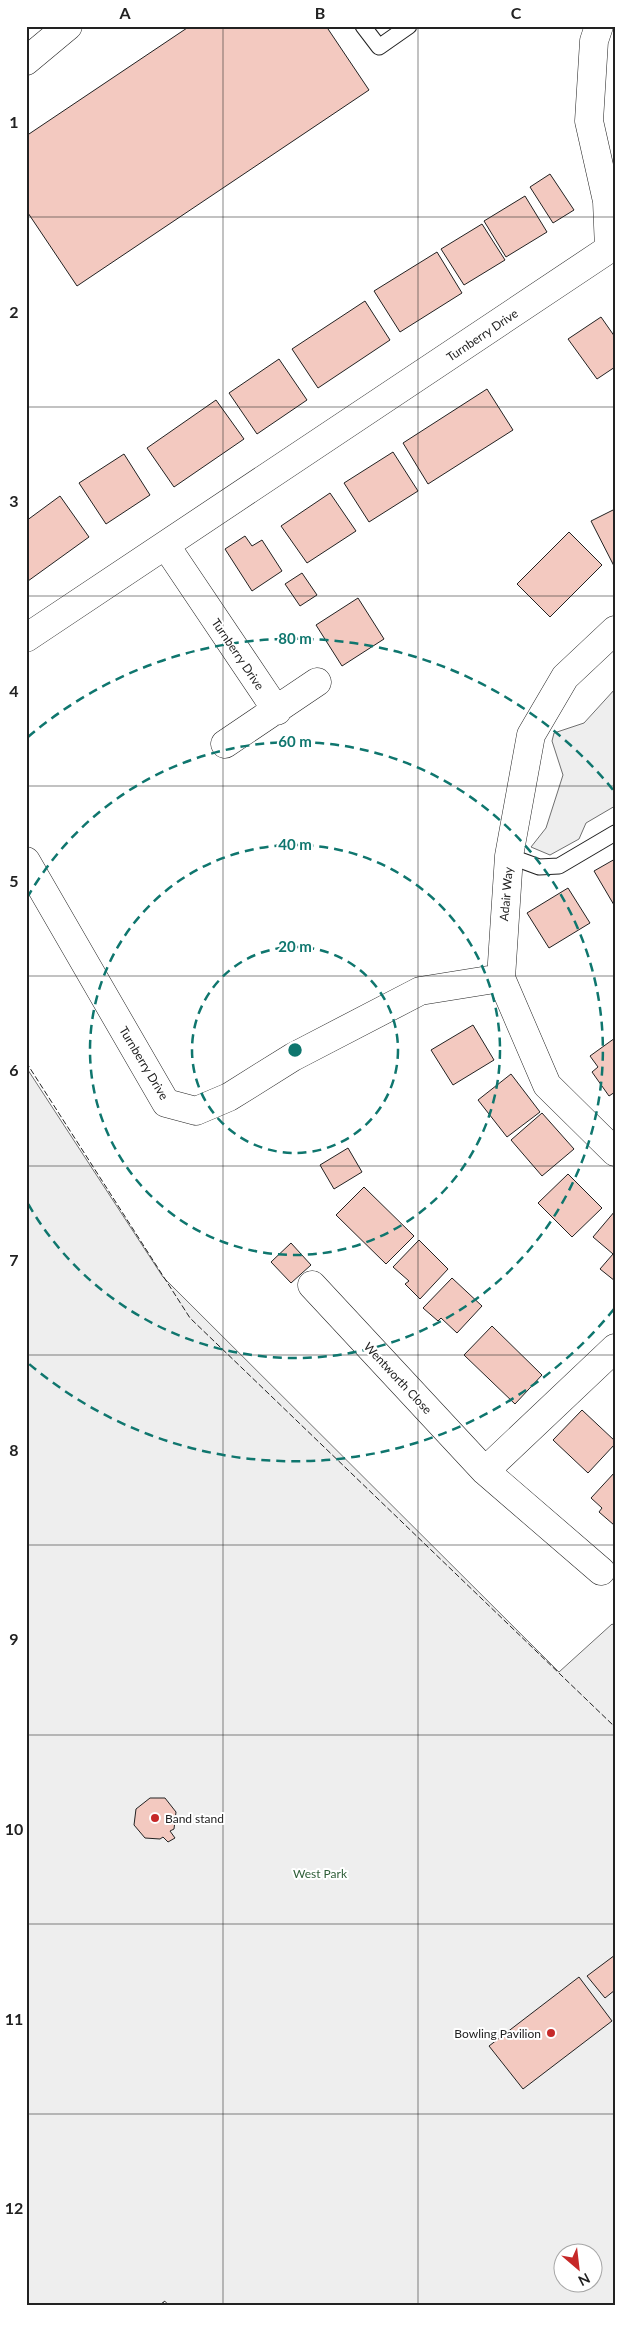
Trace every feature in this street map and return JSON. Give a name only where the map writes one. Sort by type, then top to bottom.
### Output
[{"type":"street","points":[[26,61],[68,26]]},
{"type":"street","name":"Turnberry Drive","points":[[26,638],[612,250],[607,201],[607,164],[589,121],[594,41],[599,26]]},
{"type":"street","name":"Turnberry Drive","points":[[166,546],[277,711]]},
{"type":"street","name":"Adair Way","points":[[615,630],[565,677],[531,735],[509,856],[501,978],[547,1085],[615,1152]]},
{"type":"street","points":[[225,744],[277,711],[317,682]]},
{"type":"street","name":"Turnberry Drive","points":[[26,861],[166,1103],[196,1111],[228,1097],[293,1057],[420,991],[501,978]]},
{"type":"street","name":"Wentworth Close","points":[[312,1285],[485,1471],[601,1571]]},
{"type":"street","points":[[485,1471],[615,1348]]},
{"type":"lane","points":[[363,26],[379,47],[409,26]]},
{"type":"lane","points":[[509,856],[539,867],[558,866],[615,833]]},
{"type":"green space","points":[[615,689],[615,806],[586,823],[579,839],[550,855],[531,847],[546,828],[563,775],[552,741],[554,733],[584,723]]},
{"type":"green space","name":"West Park","points":[[26,1067],[163,1277],[559,1672],[612,1624],[615,1626],[615,2305],[168,2305],[165,2301],[160,2305],[26,2305]]},
{"type":"building","points":[[190,26],[326,26],[369,90],[77,286],[26,210],[26,136]]},
{"type":"building","points":[[550,174],[574,210],[553,223],[530,187]]},
{"type":"building","points":[[525,196],[547,232],[506,257],[484,221]]},
{"type":"building","points":[[482,224],[505,260],[464,285],[441,249]]},
{"type":"building","points":[[437,252],[462,293],[400,332],[374,291]]},
{"type":"building","points":[[365,301],[390,340],[318,388],[292,349]]},
{"type":"building","points":[[601,317],[615,337],[615,367],[597,379],[568,339]]},
{"type":"building","points":[[279,359],[307,400],[257,434],[229,393]]},
{"type":"building","points":[[487,389],[513,430],[428,484],[403,443]]},
{"type":"building","points":[[216,400],[244,439],[174,487],[147,448]]},
{"type":"building","points":[[393,452],[418,491],[369,522],[344,483]]},
{"type":"building","points":[[124,454],[150,495],[106,524],[79,483]]},
{"type":"building","points":[[330,493],[356,531],[307,563],[281,526]]},
{"type":"building","points":[[60,496],[89,537],[28,581],[26,521]]},
{"type":"building","points":[[615,509],[615,566],[614,566],[591,521]]},
{"type":"building","points":[[569,532],[602,565],[550,617],[517,584]]},
{"type":"building","points":[[245,536],[252,546],[262,540],[282,571],[252,591],[225,549]]},
{"type":"building","points":[[302,573],[317,595],[300,606],[285,584]]},
{"type":"building","points":[[358,598],[384,639],[342,666],[316,625]]},
{"type":"building","points":[[615,859],[615,905],[614,905],[594,871]]},
{"type":"building","points":[[568,888],[590,923],[549,948],[527,913]]},
{"type":"building","points":[[473,1025],[494,1060],[453,1085],[431,1050]]},
{"type":"building","points":[[615,1038],[615,1092],[609,1096],[592,1072],[598,1067],[590,1056]]},
{"type":"building","points":[[511,1074],[540,1112],[507,1137],[478,1100]]},
{"type":"building","points":[[542,1113],[574,1149],[542,1176],[511,1140]]},
{"type":"building","points":[[348,1148],[362,1172],[334,1189],[320,1165]]},
{"type":"building","points":[[568,1174],[602,1208],[572,1237],[538,1203]]},
{"type":"building","points":[[364,1187],[414,1236],[386,1264],[336,1215]]},
{"type":"building","points":[[615,1211],[615,1281],[600,1269],[613,1254],[593,1237]]},
{"type":"building","points":[[419,1240],[448,1269],[420,1299],[405,1284],[409,1281],[393,1267]]},
{"type":"building","points":[[291,1243],[311,1265],[291,1283],[271,1262]]},
{"type":"building","points":[[452,1278],[482,1306],[457,1333],[441,1318],[438,1321],[423,1308]]},
{"type":"building","points":[[492,1326],[542,1375],[515,1404],[464,1355]]},
{"type":"building","points":[[582,1410],[615,1441],[615,1444],[588,1473],[553,1440]]},
{"type":"building","points":[[615,1472],[614,1525],[599,1512],[602,1508],[591,1498]]},
{"type":"building","name":"Band stand","points":[[150,1798],[165,1798],[176,1812],[174,1829],[170,1831],[175,1838],[168,1842],[163,1837],[160,1839],[145,1838],[134,1825],[136,1809]]},
{"type":"building","points":[[615,1955],[615,1990],[605,1998],[587,1976]]},
{"type":"building","name":"Bowling Pavilion","points":[[579,1977],[612,2021],[523,2089],[489,2046]]},
{"type":"fence","points":[[26,1062],[190,1318],[615,1727]]},
{"type":"fence","points":[[160,2305],[165,2301],[168,2305]]},
{"type":"place","name":"Band stand","points":[[155,1818]]},
{"type":"place","name":"Bowling Pavilion","points":[[551,2033]]}]
